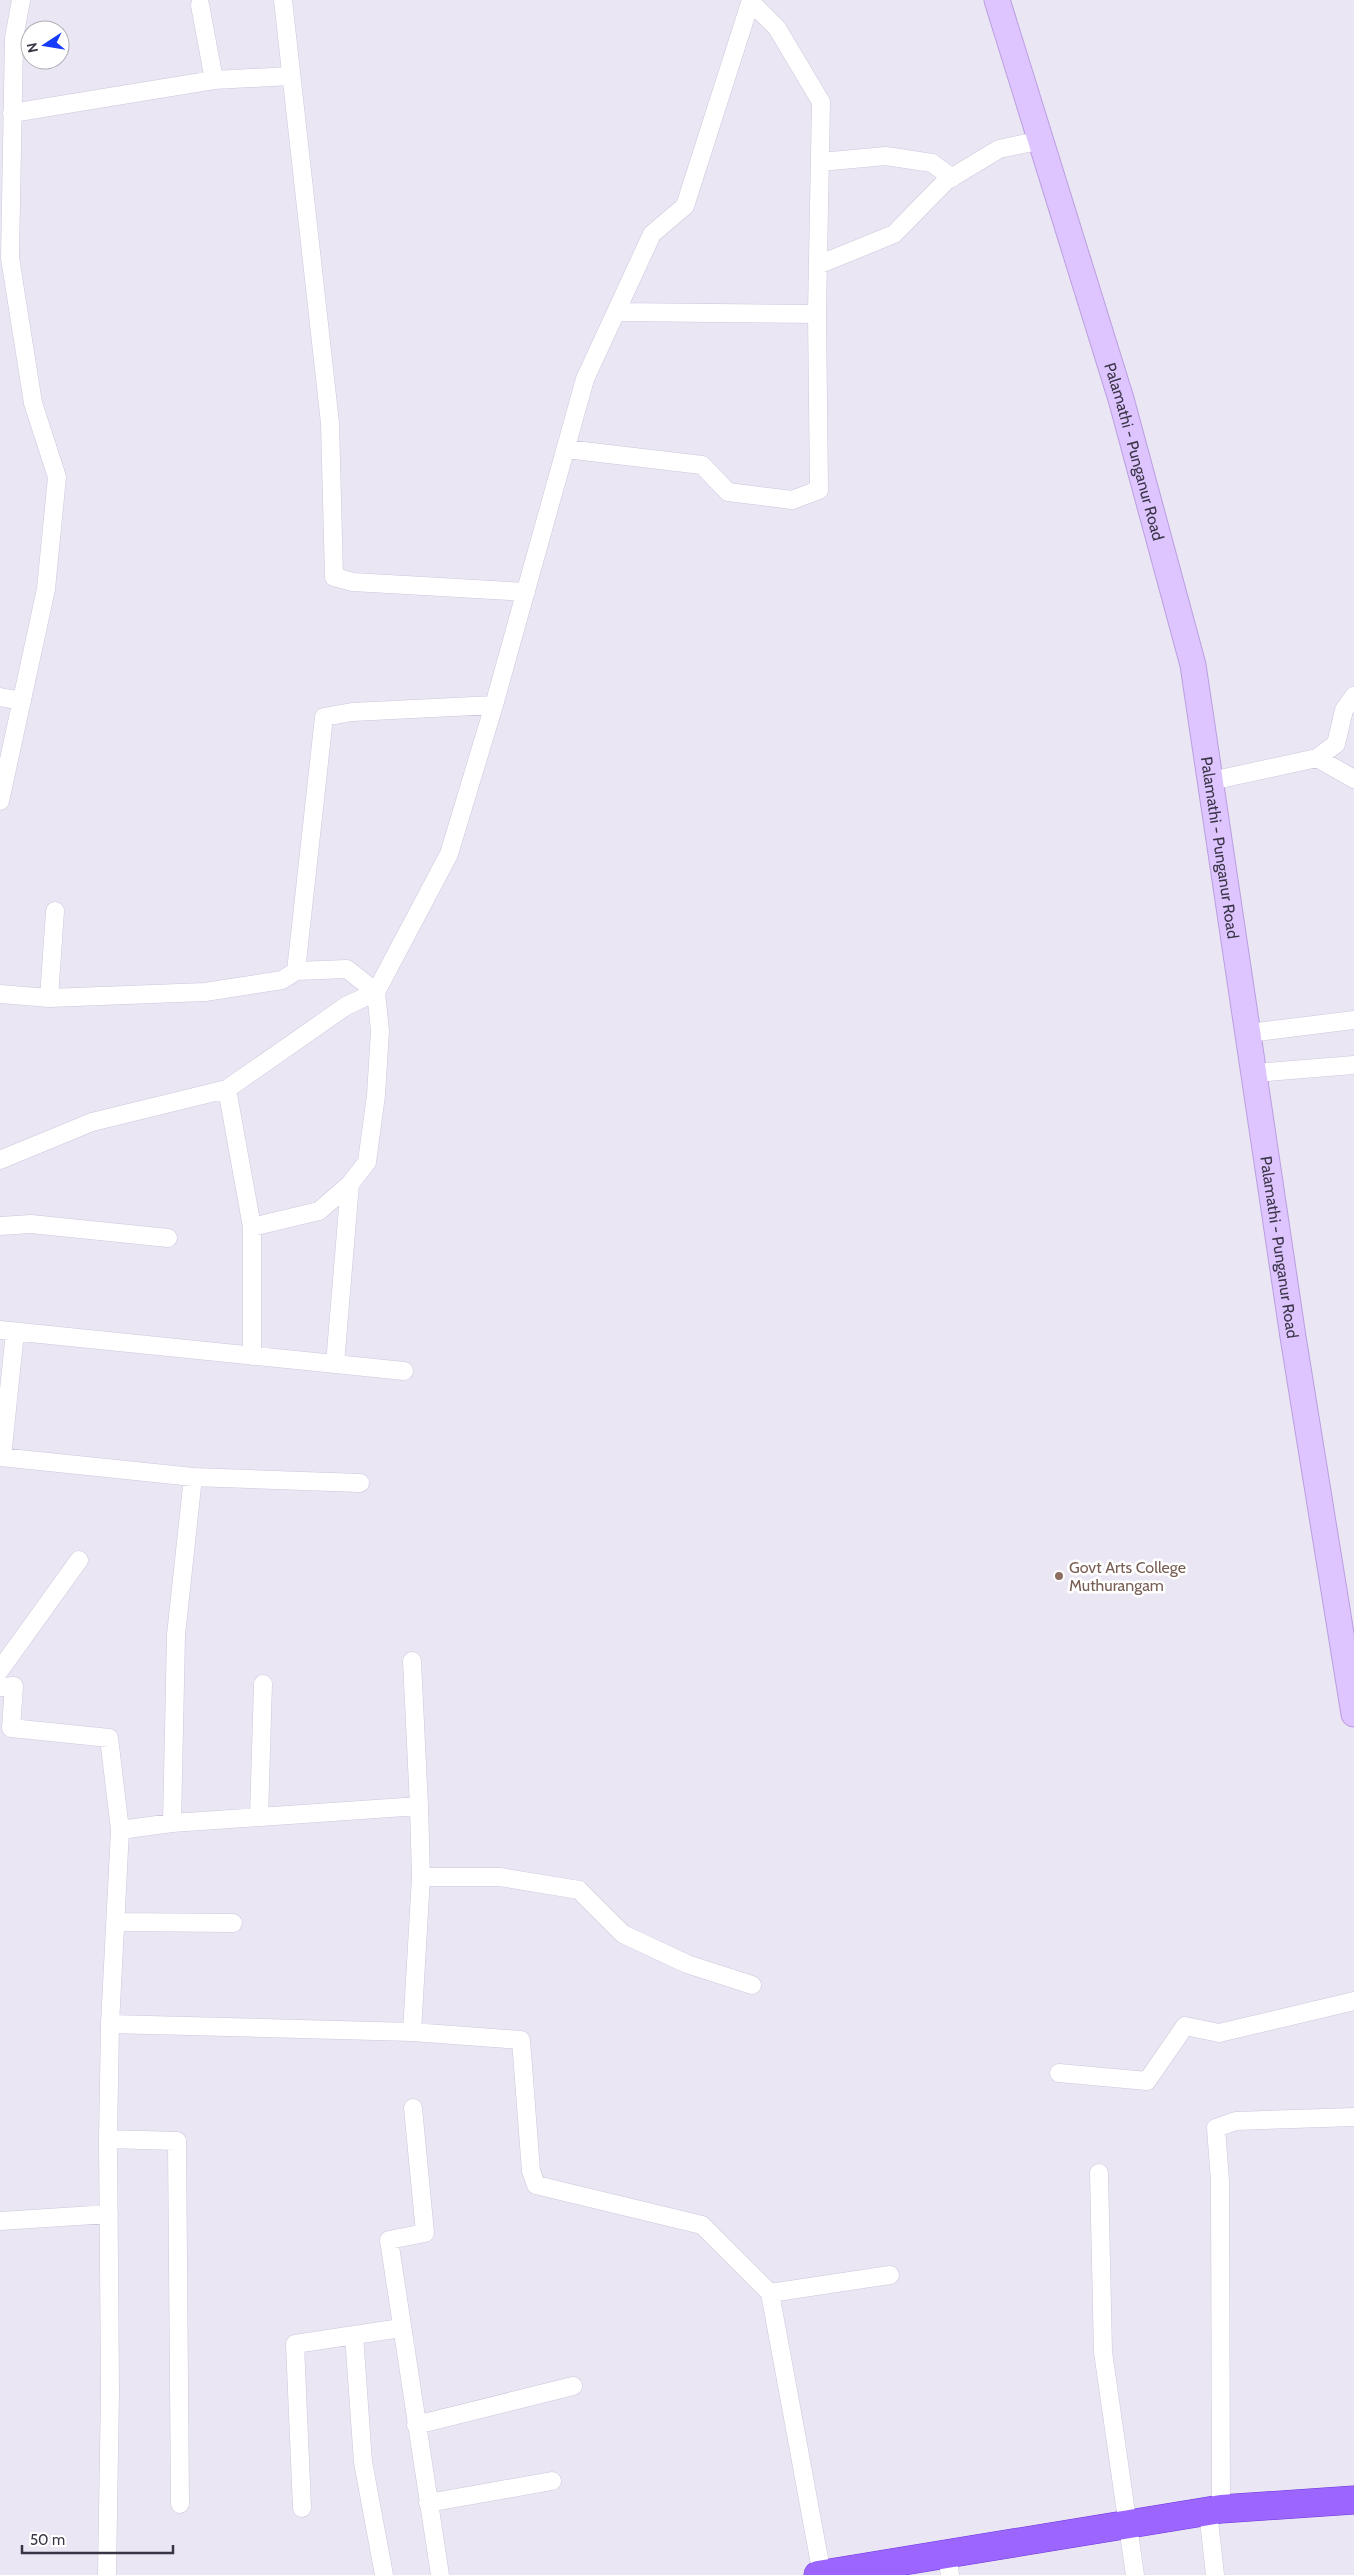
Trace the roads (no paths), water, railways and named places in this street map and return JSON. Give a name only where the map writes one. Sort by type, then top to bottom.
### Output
[{"type":"highway","points":[[821,2575],[949,2565],[1130,2524],[1214,2510],[1354,2499]]},
{"type":"street","points":[[0,801],[46,589],[57,477],[33,403],[10,258],[14,38],[20,0]]},
{"type":"street","points":[[283,0],[330,423],[334,577],[353,582],[526,592]]},
{"type":"street","name":"Palamathi - Punganur Road","points":[[997,0],[1042,140],[1120,399],[1193,665],[1292,1328],[1346,1625],[1354,1714]]},
{"type":"street","points":[[252,1227],[319,1211],[350,1184],[367,1162],[376,1094],[380,1030],[376,992],[449,854],[494,705],[585,379],[652,234],[685,206],[751,1],[777,28],[821,102],[817,314],[819,490],[792,500],[728,492],[702,465],[566,449]]},
{"type":"street","points":[[200,5],[214,80]]},
{"type":"street","points":[[12,114],[214,80],[290,76]]},
{"type":"street","points":[[818,265],[894,234],[946,181],[999,149],[1042,140]]},
{"type":"street","points":[[820,162],[886,156],[932,163],[952,178]]},
{"type":"street","points":[[616,312],[817,314]]},
{"type":"street","points":[[1211,781],[1317,758],[1336,744],[1344,710],[1354,696]]},
{"type":"street","points":[[0,698],[22,701]]},
{"type":"street","points":[[296,971],[324,717],[352,712],[494,705]]},
{"type":"street","points":[[1317,758],[1354,779]]},
{"type":"street","points":[[49,998],[56,910]]},
{"type":"street","points":[[0,994],[49,998],[206,992],[282,980],[296,971],[347,969],[376,992]]},
{"type":"street","points":[[0,1160],[92,1122],[227,1089],[346,1006],[376,992]]},
{"type":"street","points":[[1249,1033],[1354,1020]]},
{"type":"street","points":[[1255,1073],[1354,1065]]},
{"type":"street","points":[[227,1089],[252,1227],[252,1356]]},
{"type":"street","points":[[335,1364],[350,1184]]},
{"type":"street","points":[[0,1226],[31,1224],[168,1238]]},
{"type":"street","points":[[360,1483],[192,1476],[1,1457],[8,1331],[404,1372]]},
{"type":"street","points":[[172,1823],[176,1635],[192,1476]]},
{"type":"street","points":[[0,1670],[79,1560]]},
{"type":"street","points":[[412,1661],[421,1877],[412,2032]]},
{"type":"street","points":[[259,1817],[263,1684]]},
{"type":"street","points":[[0,1687],[14,1686],[11,1728],[109,1738],[120,1830],[110,2024],[108,2139],[110,2392],[107,2575]]},
{"type":"street","points":[[120,1830],[172,1823],[419,1806]]},
{"type":"street","points":[[421,1877],[500,1877],[579,1890],[623,1934],[687,1964],[752,1985]]},
{"type":"street","points":[[116,1922],[233,1922]]},
{"type":"street","points":[[1059,2073],[1147,2081],[1185,2026],[1219,2033],[1354,2001]]},
{"type":"street","points":[[110,2024],[412,2032],[521,2040],[531,2171],[536,2185],[702,2225],[770,2294],[821,2575]]},
{"type":"street","points":[[413,2108],[425,2233],[389,2240],[440,2575]]},
{"type":"street","points":[[1215,2575],[1214,2510],[1220,2181],[1216,2128],[1236,2121],[1354,2117]]},
{"type":"street","points":[[108,2139],[177,2142],[180,2504]]},
{"type":"street","points":[[1099,2173],[1103,2352],[1130,2524],[1135,2575]]},
{"type":"street","points":[[0,2221],[109,2214]]},
{"type":"street","points":[[770,2294],[890,2275]]},
{"type":"street","points":[[302,2508],[295,2344],[401,2328]]},
{"type":"street","points":[[354,2335],[363,2462],[384,2575]]},
{"type":"street","points":[[416,2425],[573,2386]]},
{"type":"street","points":[[428,2503],[552,2481]]},
{"type":"street","points":[[1354,2499],[1354,2504]]},
{"type":"place","name":"Govt Arts College Muthurangam","points":[[1059,1576]]}]
